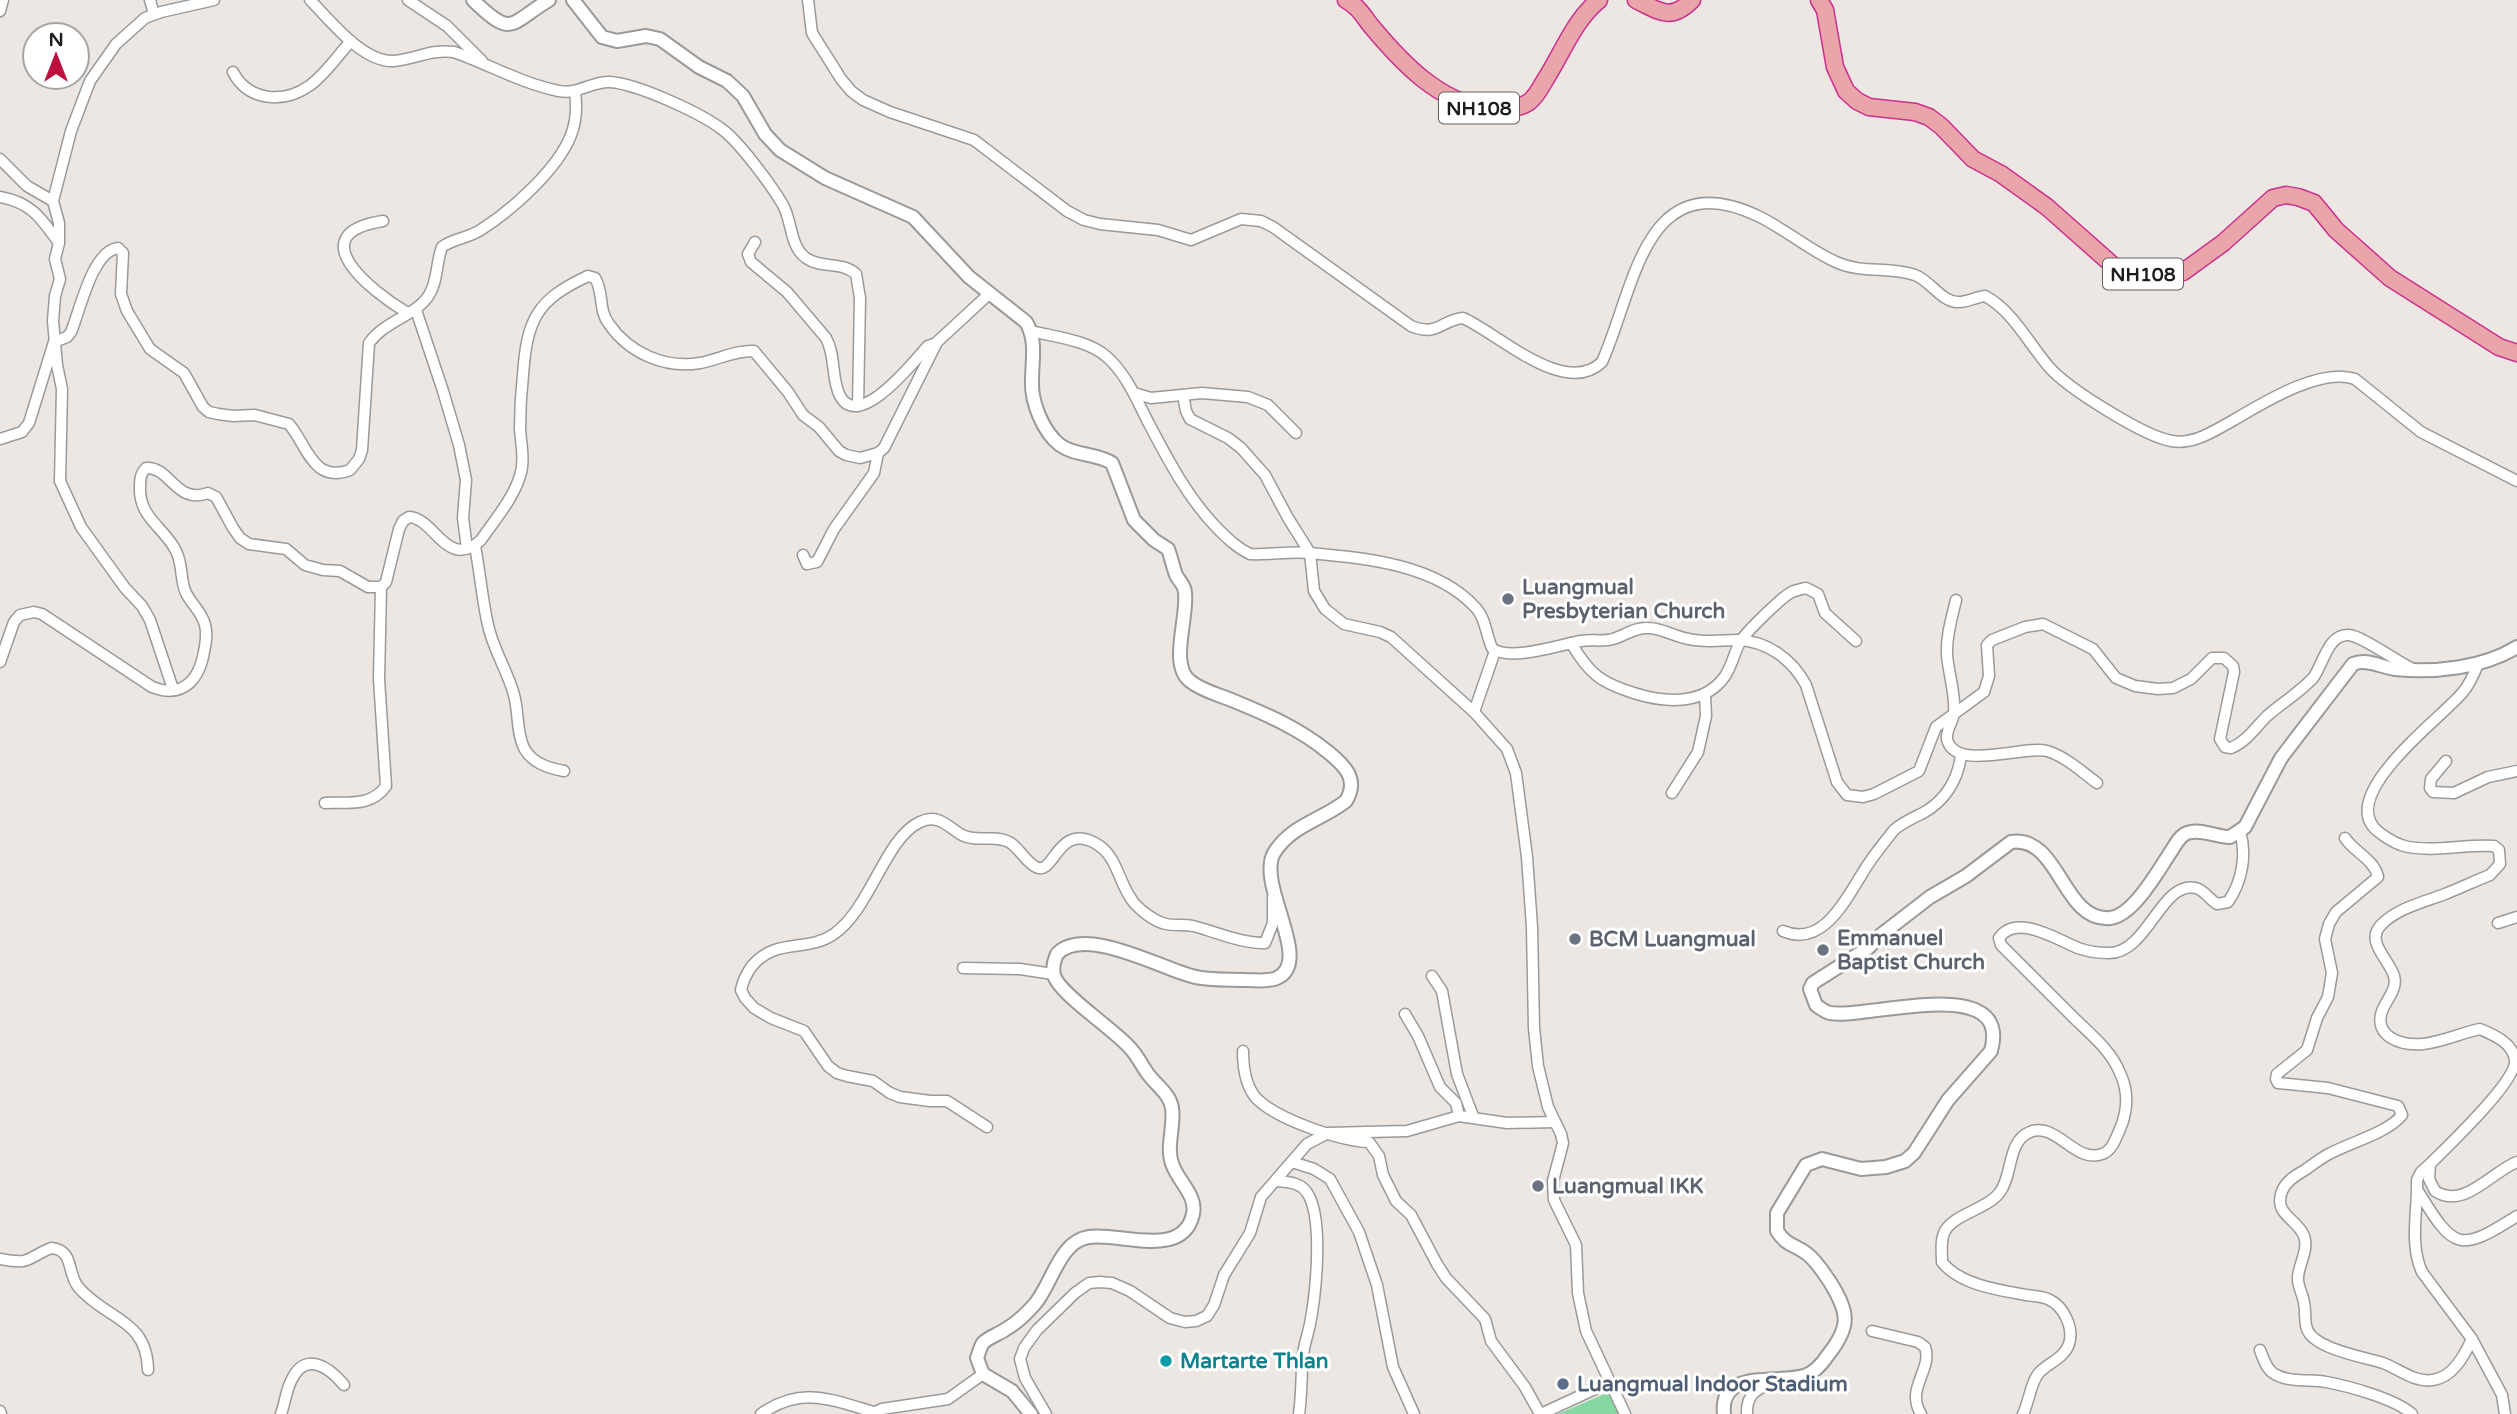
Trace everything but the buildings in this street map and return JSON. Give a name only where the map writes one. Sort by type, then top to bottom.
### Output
[{"type":"highway","name":"NH108","points":[[1346,0],[1360,8],[1370,25],[1404,63],[1438,91],[1459,102],[1493,110],[1529,102],[1547,78],[1573,31],[1591,6],[1599,0]]},
{"type":"highway","points":[[1636,0],[1662,13],[1672,14],[1692,0]]},
{"type":"highway","name":"NH108","points":[[1819,0],[1825,10],[1835,67],[1846,91],[1857,101],[1869,107],[1915,112],[1929,117],[1973,159],[2001,174],[2047,207],[2117,269],[2158,277],[2183,272],[2214,250],[2273,198],[2286,195],[2298,197],[2314,203],[2336,230],[2390,278],[2500,347],[2517,353]]},
{"type":"street","points":[[0,11],[3,0]]},
{"type":"street","points":[[150,0],[154,14]]},
{"type":"street","points":[[173,689],[150,620],[81,527],[60,481],[62,389],[54,341],[54,309],[60,279],[55,260],[60,243],[59,223],[53,201],[71,131],[90,81],[116,44],[138,23],[154,14],[214,0]]},
{"type":"street","points":[[310,0],[351,41],[383,60],[393,61],[440,50],[454,52],[562,92],[575,92],[599,83],[612,82],[681,107],[724,131],[784,206],[799,251],[812,261],[844,267],[856,274],[860,298],[858,406]]},
{"type":"street","points":[[408,0],[452,30],[485,64]]},
{"type":"street","points":[[473,0],[498,23],[509,25],[523,19],[549,0]]},
{"type":"street","points":[[573,0],[602,37],[617,41],[646,36],[660,39],[699,67],[727,81],[743,96],[765,135],[780,150],[825,178],[913,217],[969,277],[1017,314],[1031,331],[1099,351],[1118,370],[1134,393],[1187,492],[1231,542],[1250,554],[1310,553],[1404,566],[1445,584],[1476,608],[1483,619],[1492,648],[1501,653],[1531,651],[1583,640],[1615,639],[1647,628],[1691,640],[1741,640],[1763,645],[1784,657],[1801,675],[1837,782],[1841,789],[1855,798],[1874,794],[1919,771],[1932,733],[1976,699],[1988,685],[1987,645],[1992,640],[2034,625],[2052,627],[2093,649],[2116,678],[2135,686],[2173,688],[2191,679],[2211,659],[2224,659],[2233,666],[2234,671],[2220,739],[2225,747],[2231,748],[2315,675],[2329,648],[2339,636],[2353,636],[2414,670]]},
{"type":"street","points":[[808,0],[812,33],[851,91],[863,100],[890,112],[974,140],[1067,211],[1084,220],[1165,232],[1191,240],[1241,219],[1261,221],[1411,326],[1437,330],[1454,319],[1463,318],[1549,367],[1583,373],[1593,371],[1602,362],[1632,278],[1661,222],[1688,206],[1711,201],[1725,203],[1760,216],[1833,261],[1848,267],[1863,271],[1915,275],[1946,299],[1956,303],[1985,296],[2002,307],[2052,371],[2074,389],[2140,428],[2172,442],[2199,438],[2260,404],[2318,379],[2346,376],[2356,379],[2421,432],[2517,481]]},
{"type":"street","points":[[233,72],[247,90],[265,97],[281,97],[299,92],[312,84],[351,41]]},
{"type":"street","points":[[54,341],[67,337],[71,332],[89,279],[108,251],[118,248],[123,253],[121,294],[127,311],[150,349],[184,373],[209,412],[233,416],[255,415],[289,424],[317,467],[332,472],[345,472],[355,465],[362,450],[369,343],[376,333],[428,297],[433,288],[442,247],[480,231],[509,209],[564,149],[575,122],[575,92]]},
{"type":"street","points":[[0,159],[27,186],[53,201]]},
{"type":"street","points":[[0,197],[18,200],[38,214],[60,243]]},
{"type":"street","points":[[383,221],[351,230],[345,240],[345,255],[360,277],[411,311],[443,391],[461,457],[466,480],[463,517],[488,628],[515,698],[520,737],[525,750],[536,762],[564,771]]},
{"type":"street","points":[[755,242],[748,254],[751,262],[787,292],[823,334],[830,346],[839,394],[845,403],[858,406],[881,395],[928,346],[937,342],[989,294]]},
{"type":"street","points":[[325,803],[366,801],[379,796],[386,786],[379,679],[381,587],[386,582],[399,529],[409,517],[422,520],[447,546],[471,547],[481,540],[515,489],[521,475],[523,463],[520,398],[525,340],[542,306],[559,292],[588,276],[595,278],[607,323],[634,349],[647,357],[689,364],[754,351],[803,415],[819,427],[839,451],[853,457],[878,453],[884,448],[937,342]]},
{"type":"street","points":[[987,1127],[947,1101],[900,1097],[873,1081],[837,1073],[822,1059],[816,1045],[804,1031],[771,1018],[744,998],[741,990],[748,972],[764,954],[775,949],[823,940],[834,934],[860,908],[898,841],[907,830],[924,820],[937,820],[970,838],[997,838],[1011,843],[1039,869],[1048,866],[1064,842],[1077,838],[1089,841],[1109,854],[1135,905],[1150,916],[1165,924],[1191,926],[1246,943],[1265,943],[1273,923],[1273,855],[1286,837],[1295,830],[1346,801],[1352,785],[1346,768],[1311,738],[1282,721],[1203,689],[1186,678],[1181,670],[1180,659],[1186,613],[1185,592],[1168,549],[1154,540],[1134,520],[1112,463],[1104,458],[1064,448],[1052,436],[1034,399],[1031,331]]},
{"type":"street","points":[[0,439],[22,432],[29,423],[54,341]]},
{"type":"street","points":[[1134,393],[1151,398],[1228,394],[1248,397],[1268,405],[1296,433]]},
{"type":"street","points":[[1183,395],[1185,411],[1190,419],[1228,438],[1241,448],[1265,475],[1287,518],[1310,553],[1314,591],[1325,609],[1344,624],[1380,632],[1391,638],[1474,712],[1507,749],[1516,774],[1527,857],[1538,1066],[1548,1107],[1563,1143],[1553,1181],[1554,1200],[1576,1245],[1578,1293],[1586,1331],[1625,1414]]},
{"type":"street","points":[[803,555],[807,564],[813,565],[817,562],[834,529],[874,473],[878,453]]},
{"type":"street","points":[[0,662],[14,622],[20,615],[34,612],[42,614],[152,687],[161,690],[173,689],[190,685],[195,679],[207,636],[200,611],[186,592],[178,555],[144,509],[140,496],[142,471],[146,468],[158,470],[175,488],[189,494],[199,496],[208,493],[216,497],[240,538],[249,544],[286,550],[305,565],[340,571],[368,587],[381,587]]},
{"type":"street","points":[[1571,643],[1583,664],[1594,676],[1621,689],[1644,696],[1694,699],[1704,696],[1717,686],[1726,674],[1741,640],[1791,592],[1805,588],[1818,594],[1825,613],[1856,641]]},
{"type":"street","points":[[1956,600],[1947,649],[1954,714],[1947,738],[1951,748],[1961,755],[2045,750],[2059,755],[2097,783]]},
{"type":"street","points":[[1724,1414],[1724,1399],[1733,1387],[1742,1382],[1777,1380],[1813,1372],[1841,1335],[1845,1322],[1844,1308],[1818,1265],[1806,1253],[1789,1245],[1777,1231],[1777,1213],[1806,1164],[1822,1159],[1861,1169],[1886,1167],[1905,1161],[1914,1153],[1948,1100],[1991,1051],[1993,1043],[1989,1022],[1975,1009],[1937,1004],[1830,1013],[1816,1005],[1810,989],[1812,983],[1868,948],[1930,897],[1966,876],[2011,842],[2035,845],[2073,898],[2091,913],[2106,918],[2122,914],[2131,908],[2183,835],[2196,832],[2230,837],[2245,827],[2281,758],[2353,664],[2364,662],[2414,670],[2478,664],[2504,655],[2517,647]]},
{"type":"street","points":[[1474,712],[1495,651]]},
{"type":"street","points":[[2478,664],[2463,692],[2393,761],[2377,783],[2368,804],[2367,814],[2375,830],[2405,846],[2494,846],[2500,850],[2500,864],[2490,875],[2403,910],[2376,931],[2375,940],[2394,976],[2395,985],[2380,1021],[2382,1030],[2399,1042],[2422,1044],[2480,1029],[2517,1049]]},
{"type":"street","points":[[1671,793],[1698,752],[1706,716],[1704,696]]},
{"type":"street","points":[[1783,931],[1794,936],[1819,929],[1836,915],[1894,830],[1902,823],[1936,806],[1949,790],[1959,769],[1961,755]]},
{"type":"street","points":[[2446,761],[2430,783],[2430,788],[2438,794],[2454,793],[2488,776],[2517,771]]},
{"type":"street","points":[[2023,1414],[2039,1373],[2062,1356],[2067,1348],[2070,1333],[2068,1320],[2060,1308],[2048,1299],[1997,1289],[1970,1280],[1947,1268],[1942,1262],[1943,1237],[1951,1224],[1999,1194],[2005,1184],[2016,1145],[2022,1136],[2031,1131],[2042,1130],[2089,1155],[2104,1154],[2110,1149],[2125,1117],[2127,1101],[2122,1075],[2105,1049],[2001,945],[1999,938],[2004,931],[2014,927],[2025,928],[2081,949],[2107,954],[2118,952],[2128,947],[2146,930],[2177,892],[2194,888],[2214,903],[2228,902],[2242,871],[2243,842],[2240,831]]},
{"type":"street","points":[[2345,838],[2354,850],[2369,861],[2378,877],[2336,912],[2329,924],[2325,939],[2332,972],[2328,997],[2317,1018],[2310,1045],[2277,1074],[2276,1079],[2278,1083],[2286,1085],[2328,1088],[2398,1106],[2402,1115],[2385,1128],[2327,1155],[2292,1178],[2283,1189],[2280,1200],[2282,1210],[2303,1232],[2305,1240],[2298,1279],[2305,1305],[2307,1331],[2312,1337],[2339,1351],[2424,1380],[2435,1380],[2447,1374],[2457,1365],[2472,1339]]},
{"type":"street","points":[[1031,1414],[1012,1391],[983,1374],[977,1358],[984,1343],[1010,1328],[1034,1305],[1073,1244],[1090,1236],[1164,1240],[1183,1231],[1190,1224],[1194,1202],[1172,1165],[1170,1141],[1173,1116],[1168,1097],[1149,1076],[1131,1048],[1064,991],[1053,974],[1057,954],[1070,945],[1081,944],[1135,954],[1195,977],[1276,979],[1283,975],[1290,957],[1286,932],[1273,893]]},
{"type":"street","points":[[2498,923],[2517,917]]},
{"type":"street","points":[[963,968],[1020,969],[1053,974]]},
{"type":"street","points":[[1432,976],[1442,991],[1457,1074],[1473,1116]]},
{"type":"street","points":[[1405,1014],[1418,1036],[1440,1087],[1456,1103],[1459,1116]]},
{"type":"street","points":[[2505,1042],[2513,1052],[2516,1063],[2512,1073],[2479,1115],[2421,1172],[2417,1180],[2415,1249],[2422,1272],[2472,1339],[2502,1395],[2505,1414]]},
{"type":"street","points":[[1243,1051],[1247,1082],[1256,1097],[1288,1117],[1341,1139],[1369,1142],[1379,1156],[1382,1175],[1396,1201],[1411,1214],[1446,1278],[1485,1319],[1492,1341],[1541,1414],[1610,1382]]},
{"type":"street","points":[[1046,1414],[1025,1378],[1020,1359],[1024,1348],[1058,1309],[1089,1283],[1100,1282],[1112,1283],[1130,1291],[1170,1318],[1185,1322],[1207,1316],[1224,1275],[1250,1233],[1261,1197],[1307,1144],[1328,1133],[1407,1131],[1459,1116],[1507,1123],[1555,1122]]},
{"type":"street","points":[[1292,1162],[1314,1169],[1329,1179],[1359,1231],[1377,1285],[1393,1367],[1414,1414]]},
{"type":"street","points":[[2430,1164],[2429,1179],[2435,1192],[2455,1197],[2471,1191],[2517,1162]]},
{"type":"street","points":[[1277,1181],[1292,1182],[1303,1187],[1309,1195],[1315,1228],[1315,1279],[1303,1354],[1299,1414]]},
{"type":"street","points":[[2418,1191],[2444,1231],[2456,1238],[2476,1240],[2517,1216]]},
{"type":"street","points":[[0,1259],[25,1262],[51,1248],[64,1251],[69,1258],[70,1271],[81,1291],[136,1332],[148,1352],[148,1370]]},
{"type":"street","points":[[1872,1331],[1918,1342],[1925,1347],[1926,1358],[1915,1393],[1916,1406],[1921,1414]]},
{"type":"street","points":[[2260,1350],[2266,1366],[2274,1374],[2328,1382],[2394,1402],[2412,1414]]},
{"type":"street","points":[[281,1414],[291,1379],[296,1372],[310,1364],[318,1363],[324,1366],[344,1385]]},
{"type":"street","points":[[761,1414],[776,1403],[790,1398],[806,1397],[824,1399],[872,1413],[882,1409],[948,1399],[983,1374]]},
{"type":"street","points":[[1747,1414],[1747,1403],[1751,1394],[1777,1380]]},
{"type":"green space","points":[[1609,1392],[1619,1414],[1558,1414]]},
{"type":"place","name":"Luangmual Presbyterian Church","points":[[1508,599]]},
{"type":"place","name":"BCM Luangmual","points":[[1575,939]]},
{"type":"place","name":"Emmanuel Baptist Church","points":[[1823,950]]},
{"type":"place","name":"Luangmual IKK","points":[[1538,1186]]},
{"type":"place","name":"Martarte Thlan","points":[[1166,1361]]},
{"type":"place","name":"Luangmual Indoor Stadium","points":[[1563,1384]]}]
